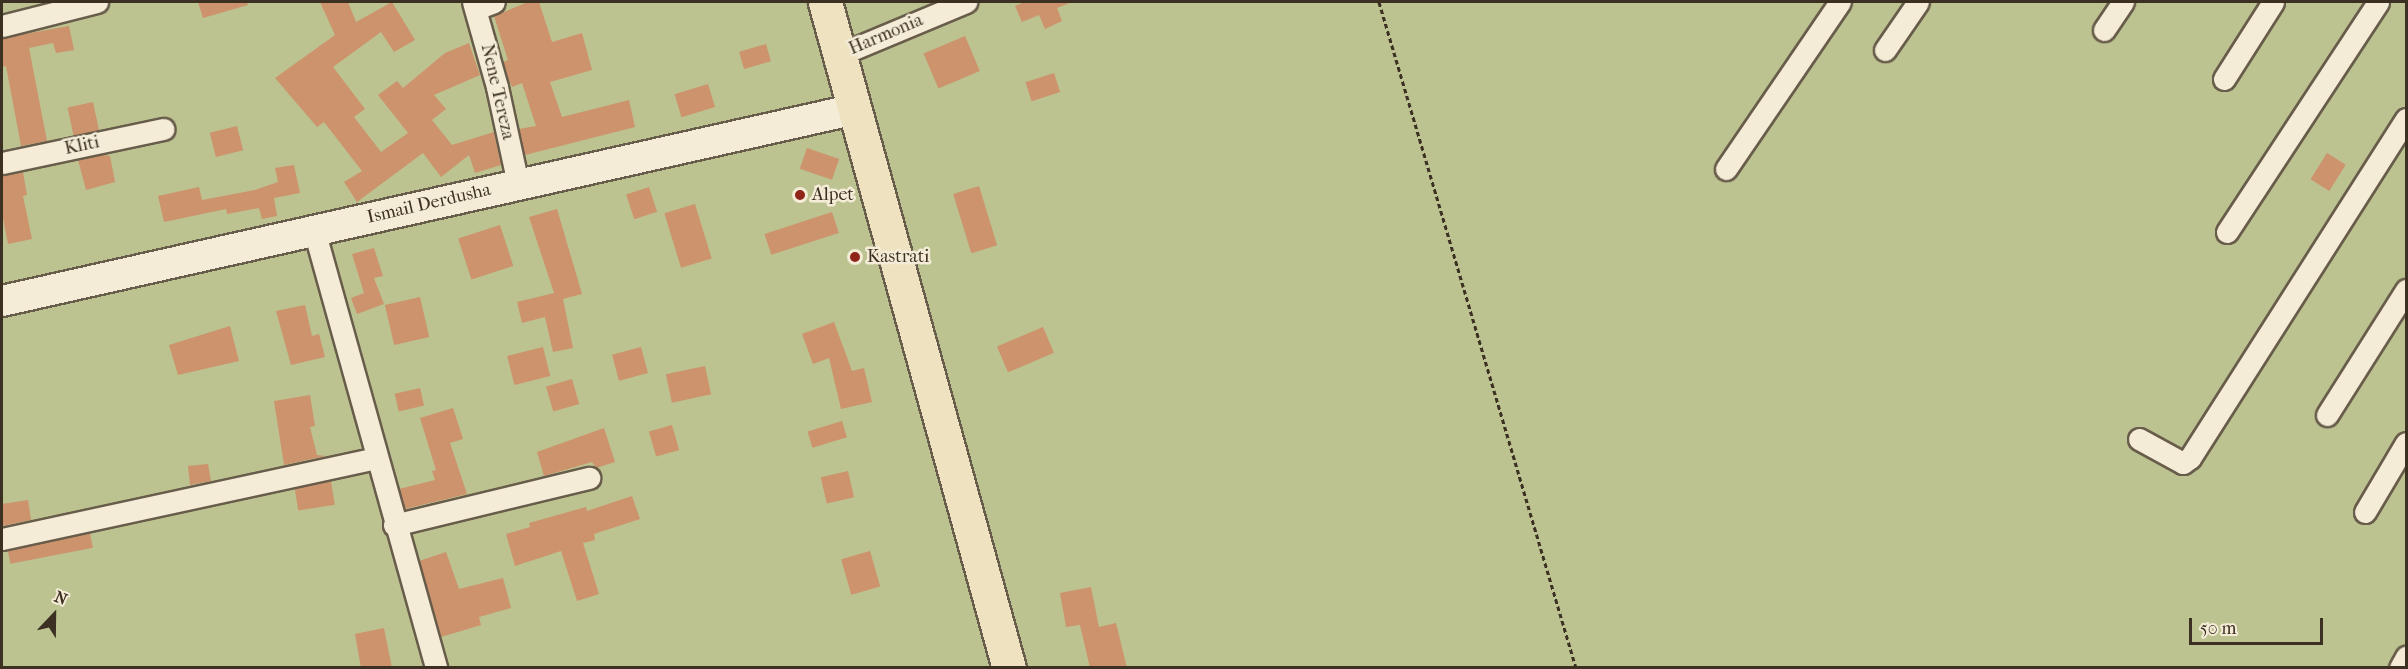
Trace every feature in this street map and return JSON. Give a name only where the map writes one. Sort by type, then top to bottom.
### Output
[{"type":"main road","points":[[825,2],[1009,668]]},
{"type":"main road","name":"Ismail Derdusha","points":[[2,301],[856,109]]},
{"type":"street","points":[[2,26],[97,2]]},
{"type":"street","name":"Harmonia","points":[[839,55],[966,2]]},
{"type":"street","points":[[1726,169],[1839,2]]},
{"type":"street","points":[[1885,50],[1918,2]]},
{"type":"street","points":[[2104,30],[2123,2]]},
{"type":"street","points":[[2224,79],[2273,2]]},
{"type":"street","points":[[2227,232],[2378,2]]},
{"type":"street","name":"Nene Tereza","points":[[481,4],[518,184]]},
{"type":"street","points":[[2139,439],[2183,463],[2190,458],[2406,119]]},
{"type":"street","name":"Kliti","points":[[2,164],[163,129]]},
{"type":"street","points":[[314,230],[394,525],[436,668]]},
{"type":"street","points":[[2326,415],[2406,290]]},
{"type":"street","points":[[2365,512],[2406,444]]},
{"type":"street","points":[[2,539],[376,459]]},
{"type":"street","points":[[394,525],[589,478]]},
{"type":"street","points":[[2400,668],[2406,657]]},
{"type":"path","points":[[1379,2],[1576,668]]},
{"type":"green space","points":[[2,2],[2406,2],[2406,667],[2,667]]},
{"type":"building","points":[[198,2],[247,2],[248,5],[203,18]]},
{"type":"building","points":[[320,2],[348,2],[356,22],[392,2],[415,40],[394,52],[381,32],[333,67],[365,109],[354,117],[381,152],[408,133],[378,95],[397,81],[403,88],[445,53],[469,43],[480,75],[434,95],[446,109],[432,120],[452,145],[494,132],[501,165],[475,173],[469,155],[441,177],[423,153],[357,202],[344,182],[362,171],[324,122],[317,127],[275,78],[335,35]]},
{"type":"building","points":[[528,2],[539,2],[552,42],[582,33],[592,70],[550,82],[562,117],[629,100],[635,127],[525,155],[519,129],[536,126],[522,83],[512,87],[506,73],[503,62],[508,60],[494,16]]},
{"type":"building","points":[[1025,2],[1072,2],[1057,8],[1062,21],[1045,29],[1039,15],[1022,22],[1015,6]]},
{"type":"building","points":[[69,26],[74,50],[56,53],[53,43],[29,48],[47,141],[21,146],[6,66],[2,67],[2,38]]},
{"type":"building","points":[[965,36],[980,71],[938,89],[924,54]]},
{"type":"building","points":[[766,44],[771,61],[744,69],[739,52]]},
{"type":"building","points":[[1054,73],[1060,92],[1032,101],[1025,82]]},
{"type":"building","points":[[708,84],[715,107],[682,117],[675,94]]},
{"type":"building","points":[[93,102],[99,130],[74,136],[68,107]]},
{"type":"building","points":[[237,126],[243,150],[216,157],[210,133]]},
{"type":"building","points":[[807,148],[839,159],[832,180],[800,169]]},
{"type":"building","points":[[2327,153],[2346,165],[2329,191],[2311,179]]},
{"type":"building","points":[[110,156],[115,182],[86,190],[78,160]]},
{"type":"building","points":[[294,165],[300,193],[274,198],[277,216],[262,219],[259,208],[227,214],[226,209],[164,222],[158,196],[199,187],[202,200],[255,190],[278,182],[275,168]]},
{"type":"building","points":[[23,172],[27,195],[23,196],[32,239],[8,244],[2,213],[2,175]]},
{"type":"building","points":[[979,186],[997,245],[971,253],[953,194]]},
{"type":"building","points":[[649,187],[657,212],[634,219],[626,194]]},
{"type":"building","points":[[695,204],[712,259],[681,268],[664,213]]},
{"type":"building","points":[[557,209],[582,294],[563,299],[573,348],[553,352],[545,317],[522,323],[517,302],[554,293],[529,217]]},
{"type":"building","points":[[832,212],[839,233],[771,255],[764,234]]},
{"type":"building","points":[[500,225],[513,266],[471,279],[458,239]]},
{"type":"building","points":[[374,248],[383,276],[374,278],[384,304],[357,314],[351,298],[364,293],[352,254]]},
{"type":"building","points":[[420,297],[429,337],[394,345],[385,305]]},
{"type":"building","points":[[305,305],[312,336],[319,334],[325,357],[291,365],[276,311]]},
{"type":"building","points":[[834,322],[852,371],[864,368],[872,402],[841,409],[829,358],[813,364],[802,334]]},
{"type":"building","points":[[230,326],[239,361],[178,375],[169,345]]},
{"type":"building","points":[[1043,327],[1054,353],[1008,372],[997,347]]},
{"type":"building","points":[[543,347],[550,376],[514,385],[507,356]]},
{"type":"building","points":[[641,347],[648,373],[619,381],[612,355]]},
{"type":"building","points":[[705,366],[711,394],[672,403],[666,374]]},
{"type":"building","points":[[572,379],[579,404],[553,411],[546,386]]},
{"type":"building","points":[[420,388],[424,406],[399,411],[395,394]]},
{"type":"building","points":[[310,395],[315,426],[310,427],[317,455],[326,456],[284,465],[274,401]]},
{"type":"building","points":[[453,408],[463,439],[450,443],[467,494],[405,509],[399,489],[435,480],[432,471],[436,470],[420,418]]},
{"type":"building","points":[[842,421],[847,437],[813,448],[808,432]]},
{"type":"building","points":[[672,425],[679,450],[656,457],[649,432]]},
{"type":"building","points":[[604,428],[615,462],[596,468],[592,462],[544,476],[537,452]]},
{"type":"building","points":[[208,464],[211,481],[190,485],[188,466]]},
{"type":"building","points":[[848,471],[854,497],[827,504],[821,477]]},
{"type":"building","points":[[331,481],[335,505],[298,510],[294,487]]},
{"type":"building","points":[[632,496],[640,519],[594,534],[595,540],[583,543],[599,594],[577,601],[561,551],[515,566],[506,534],[530,527],[529,523],[586,507],[587,511]]},
{"type":"building","points":[[28,500],[31,520],[2,526],[2,504]]},
{"type":"building","points":[[90,533],[93,548],[10,564],[8,549]]},
{"type":"building","points":[[870,551],[880,587],[851,595],[841,559]]},
{"type":"building","points":[[446,552],[459,589],[503,578],[511,608],[479,617],[481,625],[441,637],[419,561]]},
{"type":"building","points":[[1091,587],[1099,627],[1116,623],[1127,668],[1090,668],[1080,625],[1066,627],[1060,593]]},
{"type":"building","points":[[384,628],[392,668],[361,668],[355,634]]},
{"type":"place","name":"Alpet","points":[[800,195]]},
{"type":"place","name":"Kastrati","points":[[855,257]]}]
